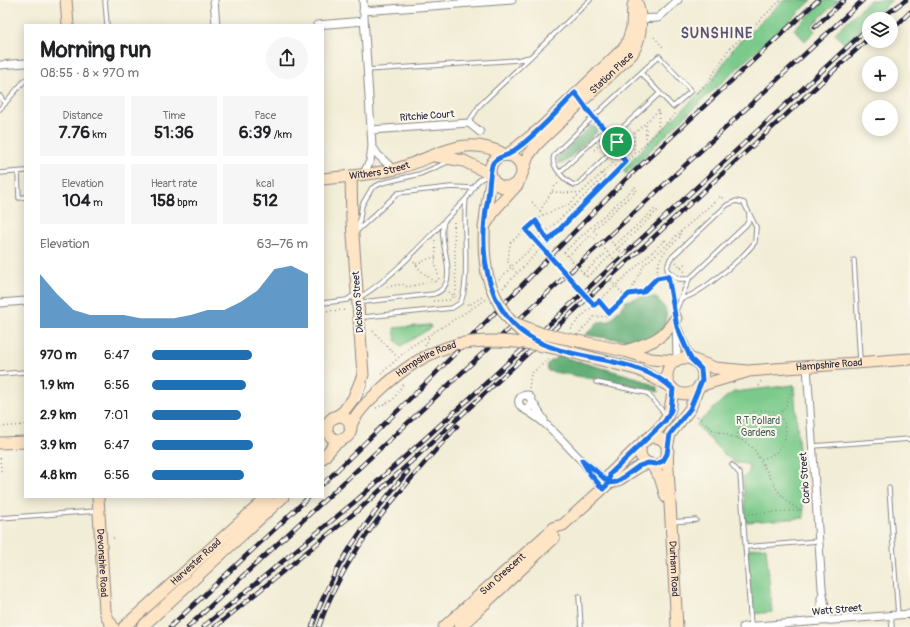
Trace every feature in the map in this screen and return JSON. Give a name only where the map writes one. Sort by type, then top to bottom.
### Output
[{"type":"street","points":[[66,0],[68,24]]},
{"type":"street","points":[[214,0],[216,24]]},
{"type":"street","points":[[363,0],[372,146],[370,161],[363,175]]},
{"type":"street","points":[[363,10],[512,0]]},
{"type":"street","points":[[635,0],[637,20],[658,18],[678,0]]},
{"type":"street","name":"Station Place","points":[[507,155],[578,97],[629,58],[639,39],[637,20]]},
{"type":"street","points":[[324,24],[364,21]]},
{"type":"street","points":[[0,65],[24,63]]},
{"type":"street","name":"Station Place","points":[[521,177],[527,159],[537,144],[578,97]]},
{"type":"street","name":"Ritchie Court","points":[[371,130],[468,123],[472,124],[480,132]]},
{"type":"street","points":[[372,146],[392,170]]},
{"type":"street","name":"Withers Street","points":[[324,179],[392,170],[435,156],[453,147],[467,146],[493,150],[507,155]]},
{"type":"street","points":[[483,230],[496,208],[521,177],[519,161],[507,155],[501,156],[494,161],[491,168],[491,176],[497,184],[504,187],[512,186],[521,177]]},
{"type":"street","name":"Withers Street","points":[[435,156],[456,159],[469,163],[491,176]]},
{"type":"street","name":"Dickson Street","points":[[330,425],[356,394],[363,375],[360,293],[351,176]]},
{"type":"street","name":"Hampshire Road","points":[[491,176],[483,230],[487,274],[495,296],[508,318],[528,337],[550,347]]},
{"type":"street","points":[[0,303],[24,301]]},
{"type":"street","points":[[508,318],[538,332],[625,351],[651,359],[676,361]]},
{"type":"street","points":[[625,351],[659,338],[676,319]]},
{"type":"street","points":[[676,319],[693,360]]},
{"type":"street","points":[[676,319],[676,361]]},
{"type":"street","name":"Hampshire Road","points":[[350,427],[358,412],[372,402],[399,373],[419,358],[458,344],[492,341],[550,347],[639,370],[672,388]]},
{"type":"street","points":[[667,449],[660,439],[653,437],[646,440],[640,448],[640,453],[644,460],[649,464],[656,464],[663,461],[667,449],[670,434],[690,409],[702,380],[702,372],[699,365],[693,360],[684,358],[676,361],[669,367],[667,375],[672,388],[679,393],[687,394],[698,387]]},
{"type":"street","name":"Hampshire Road","points":[[693,360],[715,368],[748,371],[910,359]]},
{"type":"street","name":"Corio Street","points":[[807,366],[824,621]]},
{"type":"street","name":"Hampshire Road","points":[[698,387],[748,371]]},
{"type":"street","name":"Sun Crescent","points":[[606,486],[610,474],[659,429],[668,417],[671,410],[672,388]]},
{"type":"street","points":[[546,422],[522,408],[518,403],[520,398],[526,395],[531,398],[546,422],[582,460],[595,470],[606,486]]},
{"type":"street","points":[[522,408],[525,409],[530,406],[531,398]]},
{"type":"street","points":[[324,443],[330,425],[344,419],[350,427],[348,435],[332,446],[324,457]]},
{"type":"street","points":[[330,425],[334,439],[341,440]]},
{"type":"street","points":[[0,444],[24,442]]},
{"type":"street","name":"Durham Road","points":[[667,449],[677,627]]},
{"type":"street","name":"Sun Crescent","points":[[454,625],[468,611],[560,532],[563,525],[606,486],[617,482],[634,469],[649,464]]},
{"type":"street","name":"Durham Road","points":[[649,464],[660,477],[671,516]]},
{"type":"street","name":"Devonshire Road","points":[[98,498],[106,611],[108,619],[113,627]]},
{"type":"street","name":"Harvester Road","points":[[124,627],[267,498]]},
{"type":"street","name":"Harvester Road","points":[[142,627],[282,498]]},
{"type":"street","name":"Watt Street","points":[[743,627],[910,614]]},
{"type":"lane","points":[[105,0],[107,24]]},
{"type":"lane","points":[[468,123],[480,105],[590,0]]},
{"type":"lane","points":[[578,97],[593,117],[617,144],[615,150],[576,185],[571,184],[553,164],[553,156],[593,117],[659,56],[691,91],[673,107],[641,73]]},
{"type":"lane","points":[[367,70],[517,60],[531,57]]},
{"type":"lane","points":[[0,109],[24,81]]},
{"type":"lane","points":[[612,137],[660,93]]},
{"type":"lane","points":[[0,96],[5,104]]},
{"type":"lane","points":[[560,172],[605,130]]},
{"type":"lane","points":[[355,232],[362,205],[372,188],[382,183],[420,174],[456,159]]},
{"type":"lane","points":[[0,173],[24,171]]},
{"type":"lane","points":[[18,172],[19,198],[24,197]]},
{"type":"lane","points":[[324,302],[347,300],[385,279],[466,199],[479,179],[491,176]]},
{"type":"lane","points":[[355,232],[398,193],[453,187],[473,188]]},
{"type":"lane","points":[[364,317],[452,308],[460,303],[464,287],[464,218],[466,199]]},
{"type":"lane","points":[[676,319],[667,268],[670,259],[729,204],[736,201],[741,202],[749,211],[756,230],[753,244],[708,285],[693,295],[680,300]]},
{"type":"lane","points":[[676,319],[680,300],[689,278],[746,225],[750,217],[749,211]]},
{"type":"lane","points":[[363,302],[434,294],[442,290],[447,283],[448,278],[442,237],[444,221]]},
{"type":"lane","points":[[854,260],[860,362]]},
{"type":"lane","points":[[667,268],[675,277],[682,279],[689,278]]},
{"type":"lane","points":[[330,425],[357,402],[367,377],[363,302],[360,293]]},
{"type":"lane","points":[[0,374],[24,372]]},
{"type":"lane","points":[[596,382],[646,393],[668,417]]},
{"type":"lane","points":[[813,446],[910,439]]},
{"type":"lane","points":[[732,465],[740,474],[751,626]]},
{"type":"lane","points":[[889,488],[894,615],[892,627]]},
{"type":"lane","points":[[0,518],[99,511]]},
{"type":"lane","points":[[671,516],[696,520]]},
{"type":"lane","points":[[746,547],[819,541]]},
{"type":"lane","points":[[579,596],[581,627]]},
{"type":"path","points":[[697,93],[708,82],[729,49],[781,0]]},
{"type":"path","points":[[654,37],[663,47]]},
{"type":"path","points":[[500,290],[680,109]]},
{"type":"path","points":[[634,154],[634,134],[659,110],[658,130]]},
{"type":"path","points":[[646,122],[646,142]]},
{"type":"path","points":[[590,154],[607,138],[612,137]]},
{"type":"path","points":[[615,150],[626,162]]},
{"type":"path","points":[[602,173],[605,177],[511,267],[508,262],[510,244],[543,215],[568,205],[602,173],[613,163]]},
{"type":"path","points":[[540,211],[555,186],[562,180]]},
{"type":"path","points":[[599,236],[593,230],[637,190],[635,187],[564,252],[587,277],[657,212],[655,209],[615,245]]},
{"type":"path","points":[[606,316],[629,294],[644,265],[679,233],[721,196],[729,204]]},
{"type":"path","points":[[532,202],[543,215]]},
{"type":"path","points":[[454,220],[456,288],[454,295]]},
{"type":"path","points":[[536,221],[548,241]]},
{"type":"path","points":[[526,230],[594,305]]},
{"type":"path","points":[[657,278],[657,265],[661,255],[681,236],[679,233]]},
{"type":"path","points":[[568,256],[591,235],[595,239]]},
{"type":"path","points":[[609,239],[621,252]]},
{"type":"path","points":[[387,287],[402,284],[408,287],[439,280],[435,262],[435,240]]},
{"type":"path","points":[[571,326],[665,240],[668,244]]},
{"type":"path","points":[[602,246],[614,259]]},
{"type":"path","points":[[583,274],[607,252]]},
{"type":"path","points":[[661,255],[670,259],[681,267],[689,278]]},
{"type":"path","points":[[416,264],[436,256]]},
{"type":"path","points":[[681,267],[687,262]]},
{"type":"path","points":[[565,273],[575,264]]},
{"type":"path","points":[[629,294],[643,292],[657,278],[668,276]]},
{"type":"path","points":[[611,281],[626,297]]},
{"type":"path","points":[[378,378],[397,357],[410,347],[487,299]]},
{"type":"path","points":[[599,301],[609,313]]},
{"type":"path","points":[[324,311],[353,309]]},
{"type":"path","points":[[373,331],[397,357]]},
{"type":"path","points":[[425,346],[430,335]]},
{"type":"path","points":[[372,402],[385,405],[393,400],[407,379]]},
{"type":"path","points":[[779,416],[786,404],[793,384]]},
{"type":"path","points":[[690,409],[711,429],[744,441],[754,449],[760,458],[770,480],[778,491],[789,503],[801,510]]},
{"type":"path","points":[[737,438],[741,423],[745,416],[752,412],[774,411],[779,416],[784,427],[784,442],[781,449],[774,455],[760,458]]},
{"type":"path","points":[[0,427],[24,425]]},
{"type":"path","points":[[0,458],[1,471]]},
{"type":"path","points":[[743,514],[804,510]]},
{"type":"green space","points":[[784,0],[812,0],[695,107],[626,174],[622,169],[711,82],[735,46]]},
{"type":"green space","points":[[825,0],[839,0],[811,26],[815,31],[805,41],[794,29]]},
{"type":"green space","points":[[870,0],[892,0],[879,12],[862,12],[862,29],[845,45],[835,33]]},
{"type":"green space","points":[[591,126],[596,127],[597,132],[563,164],[558,163],[557,157]]},
{"type":"green space","points":[[644,296],[652,298],[654,296],[666,310],[667,318],[661,331],[653,336],[643,339],[631,340],[585,335],[598,322],[610,321],[626,301]]},
{"type":"green space","points":[[430,325],[431,328],[401,346],[396,341],[394,328]]},
{"type":"green space","points":[[559,356],[638,378],[657,387],[659,392],[548,371],[547,364]]},
{"type":"green space","name":"R T Pollard Gardens","points":[[794,385],[804,518],[746,522],[743,478],[749,472],[748,464],[735,463],[726,456],[696,425],[725,398],[734,392]]},
{"type":"green space","points":[[766,547],[772,612],[753,614],[747,549]]},
{"type":"railway","points":[[324,483],[432,377],[624,181],[818,0]]},
{"type":"railway","points":[[815,27],[844,0]]},
{"type":"railway","points":[[188,627],[863,0]]},
{"type":"railway","points":[[890,12],[906,0]]},
{"type":"railway","points":[[898,24],[910,12]]},
{"type":"railway","points":[[203,627],[358,499],[470,398],[862,34]]},
{"type":"railway","points":[[215,627],[363,506],[862,44]]},
{"type":"railway","points":[[319,627],[330,598],[360,545],[396,496],[457,426]]},
{"type":"railway","points":[[312,627],[329,584],[352,544],[408,471]]},
{"type":"railway","points":[[170,627],[308,498]]},
{"type":"district","name":"SUNSHINE","points":[[717,33]]},
{"type":"route","points":[[617,142],[593,117],[575,93],[525,142],[507,155],[498,157],[493,163],[490,171],[492,178],[485,212],[483,237],[487,274],[492,289],[508,318],[524,334],[533,340],[550,347],[639,370],[654,376],[673,389],[671,410],[665,421],[656,432],[644,441],[610,474],[609,483],[603,489],[590,474],[582,460],[609,483],[617,482],[630,471],[639,466],[648,463],[656,464],[663,461],[667,454],[670,434],[684,418],[693,404],[703,376],[699,365],[691,359],[683,344],[677,327],[668,276],[657,278],[643,292],[629,294],[609,313],[599,301],[594,305],[526,230],[536,221],[548,241],[626,162],[615,150],[617,142]]}]
